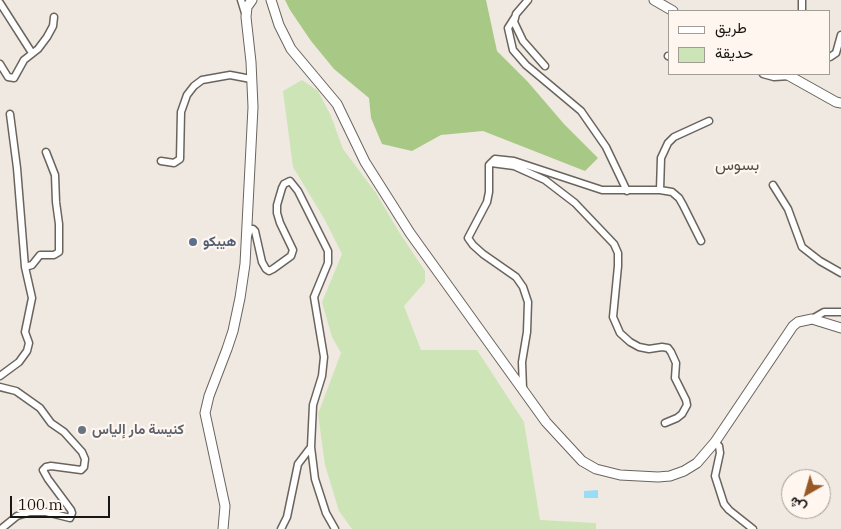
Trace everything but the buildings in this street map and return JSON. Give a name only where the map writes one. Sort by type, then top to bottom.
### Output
[{"type":"main road","points":[[223,529],[225,506],[205,413],[209,396],[238,313],[243,280],[253,107],[246,17],[247,7],[252,0]]},
{"type":"main road","points":[[271,0],[279,25],[291,49],[337,104],[365,162],[410,233],[546,422],[582,461],[596,469],[620,475],[640,477],[670,476],[697,464],[715,442],[793,326],[798,322],[812,319],[841,328]]},
{"type":"main road","points":[[654,0],[671,10]]},
{"type":"main road","points":[[792,75],[840,103]]},
{"type":"street","points":[[241,0],[246,17]]},
{"type":"street","points":[[528,0],[516,14],[508,28],[513,50],[526,65],[582,111],[606,147],[627,191]]},
{"type":"street","points":[[0,3],[32,53]]},
{"type":"street","points":[[0,64],[8,77],[14,78],[24,60],[47,37],[54,17]]},
{"type":"street","points":[[515,17],[515,24],[523,41],[545,66]]},
{"type":"street","points":[[831,56],[836,53],[841,35]]},
{"type":"street","points":[[161,161],[174,163],[180,159],[181,112],[187,95],[194,86],[202,80],[230,75],[251,79]]},
{"type":"street","points":[[766,75],[774,78],[786,75]]},
{"type":"street","points":[[0,376],[18,362],[29,347],[25,332],[32,298],[25,267],[17,168],[10,114]]},
{"type":"street","points":[[660,190],[660,158],[668,143],[674,137],[709,121]]},
{"type":"street","points":[[25,267],[32,265],[40,255],[54,255],[59,252],[55,175],[46,152]]},
{"type":"street","points":[[523,389],[522,362],[527,332],[528,302],[523,287],[516,277],[483,254],[472,245],[468,238],[487,202],[489,169],[495,159],[514,161],[602,190],[660,190],[672,192],[679,198],[701,241]]},
{"type":"street","points":[[491,163],[514,166],[546,180],[575,203],[614,244],[618,252],[618,266],[613,318],[620,333],[639,347],[649,349],[662,346],[668,348],[676,362],[675,378],[687,405],[682,414],[665,423]]},
{"type":"street","points":[[246,240],[250,229],[253,229],[262,262],[266,269],[270,270],[292,256],[294,250],[277,213],[277,204],[284,184],[290,181],[298,190],[328,251],[328,263],[314,297],[324,358],[322,376],[313,405],[311,447],[316,479],[326,513],[335,529]]},
{"type":"street","points":[[773,186],[788,209],[802,247],[820,261],[841,273]]},
{"type":"street","points":[[812,319],[824,312],[841,312]]},
{"type":"street","points":[[0,387],[16,391],[40,408],[52,423],[64,432],[82,452],[85,459],[84,467],[81,470],[51,466],[43,470],[71,510],[70,518],[46,512],[30,512],[17,516],[1,529]]},
{"type":"street","points":[[715,442],[719,446],[720,453],[715,476],[724,504],[752,529]]},
{"type":"street","points":[[281,529],[287,517],[298,464],[311,447]]},
{"type":"green space","points":[[285,0],[486,0],[497,51],[598,158],[585,171],[483,131],[441,135],[412,151],[382,144],[371,118],[369,98],[334,69],[311,41]]},
{"type":"green space","points":[[302,80],[318,91],[331,116],[343,149],[376,193],[425,271],[425,282],[404,306],[421,350],[477,350],[524,422],[540,520],[596,523],[596,529],[352,529],[339,511],[325,465],[318,414],[341,353],[332,337],[322,302],[342,254],[325,220],[293,167],[283,91]]},
{"type":"water","points":[[598,490],[598,498],[584,498],[584,491]]},
{"type":"place","name":"هيبكو","points":[[193,242]]},
{"type":"place","name":"كنيسة مار إلياس","points":[[82,430]]},
{"type":"district","name":"بسوس","points":[[737,165]]}]
